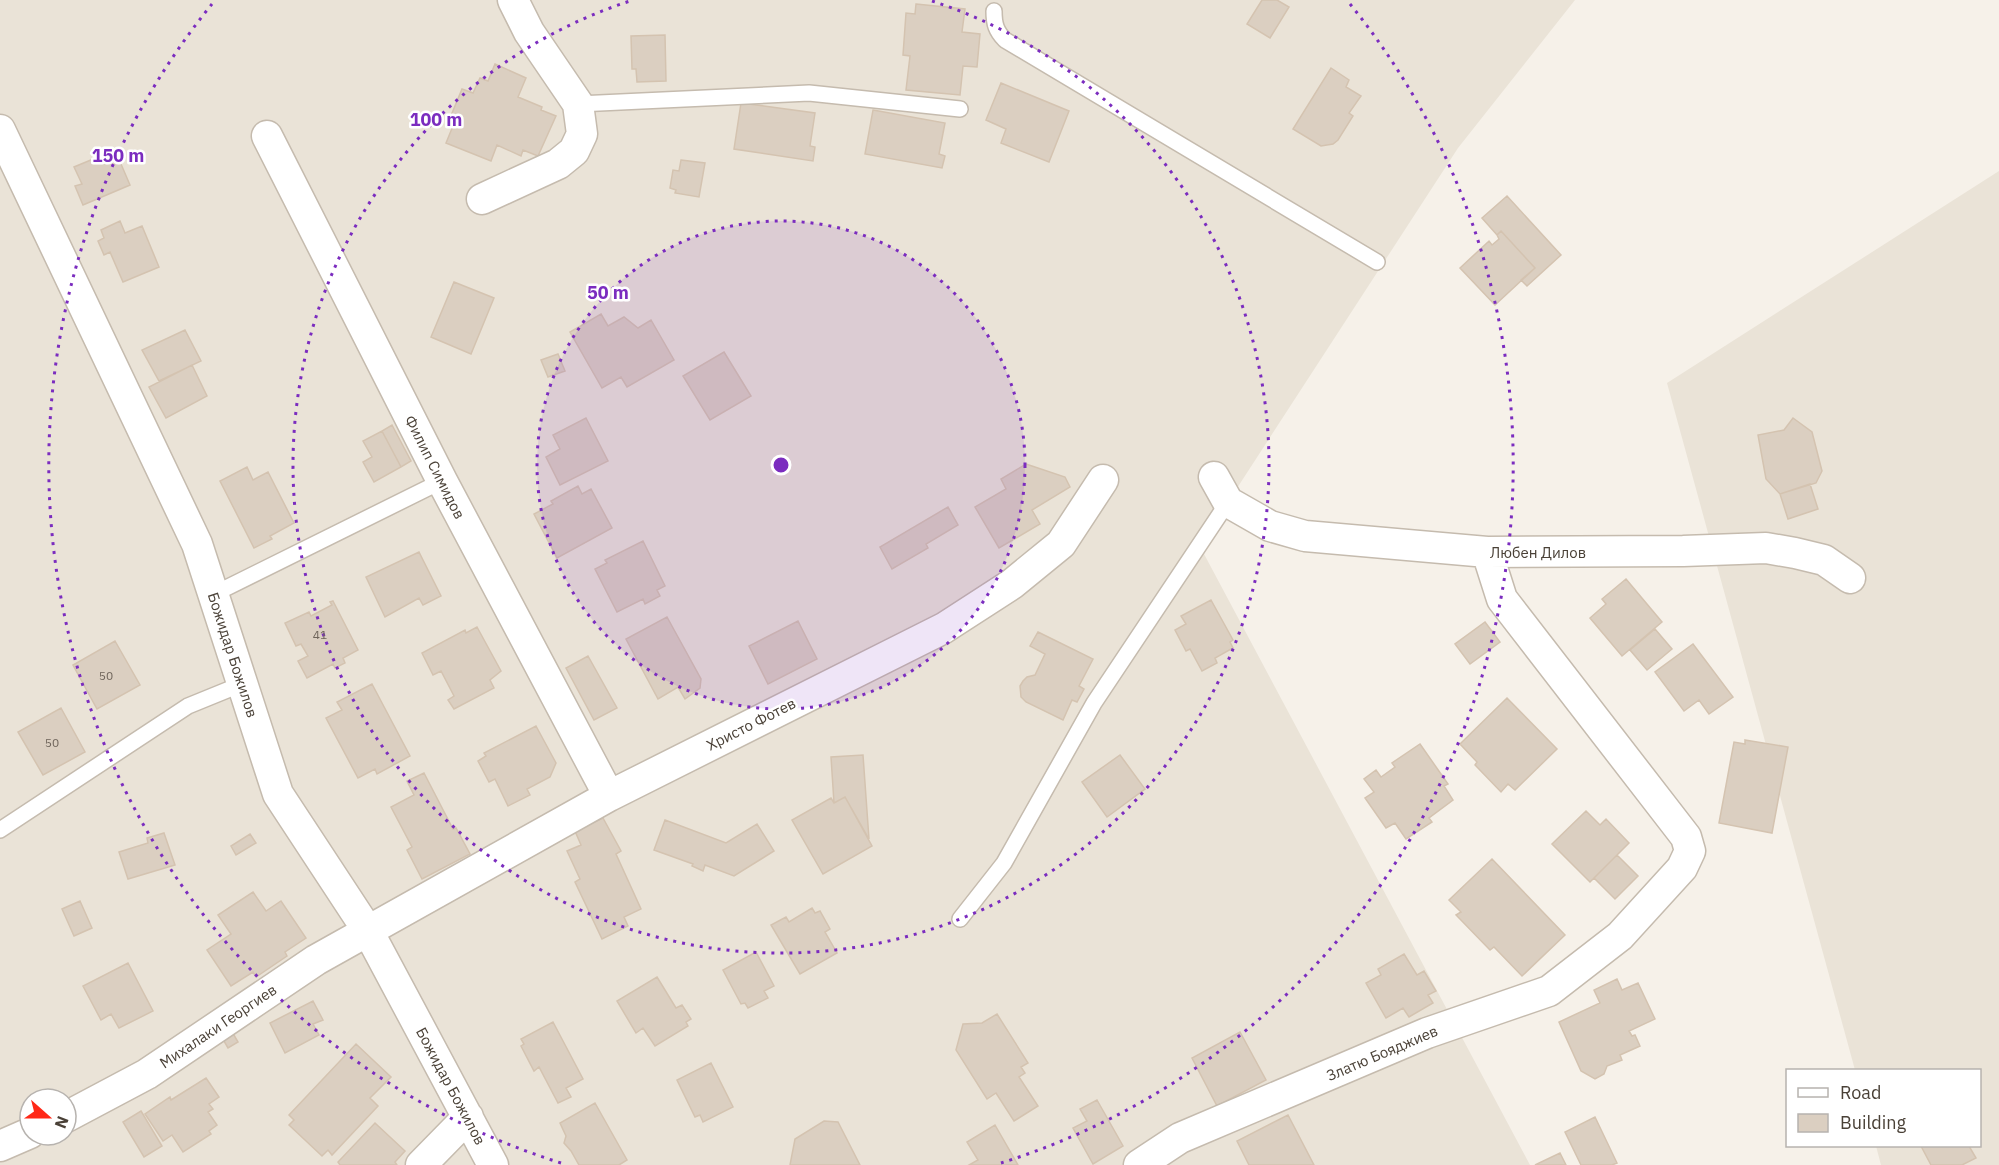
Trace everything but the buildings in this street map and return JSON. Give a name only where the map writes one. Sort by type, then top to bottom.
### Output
[{"type":"street","points":[[482,199],[558,164],[574,151],[582,134],[578,104],[529,32],[513,0]]},
{"type":"street","name":"Божидар Божилов","points":[[0,130],[197,544],[278,794],[368,931],[493,1165]]},
{"type":"street","name":"Филип Симидов","points":[[267,136],[442,481],[609,796]]},
{"type":"street","name":"Христо Фотев","points":[[368,931],[609,796],[944,628],[1012,584],[1061,544],[1104,480]]},
{"type":"street","name":"Любен Дилов","points":[[1221,490],[1270,525],[1305,536],[1487,552],[1683,551],[1766,548],[1824,560],[1850,578]]},
{"type":"street","name":"Златю Бояджиев","points":[[1139,1165],[1180,1138],[1416,1038],[1549,991],[1620,936],[1682,868],[1690,851],[1686,837],[1502,598],[1487,552]]},
{"type":"street","name":"Михалаки Георгиев","points":[[78,1112],[147,1074],[316,960],[368,931]]},
{"type":"street","points":[[421,1165],[468,1117]]},
{"type":"street","points":[[0,1146],[18,1138]]},
{"type":"lane","points":[[994,10],[997,32],[1005,40],[1377,262]]},
{"type":"lane","points":[[578,104],[809,93],[960,109]]},
{"type":"lane","points":[[214,594],[442,481]]},
{"type":"lane","points":[[960,919],[1004,862],[1094,703],[1221,490]]},
{"type":"lane","points":[[0,830],[188,706],[242,684]]},
{"type":"shaded area","points":[[0,0],[1575,0],[1458,148],[1228,502],[1204,554],[1530,1165],[0,1165]]},
{"type":"shaded area","points":[[1999,171],[1999,1165],[1881,1165],[1876,1147],[1981,1147],[1981,1069],[1855,1069],[1667,383]]}]
